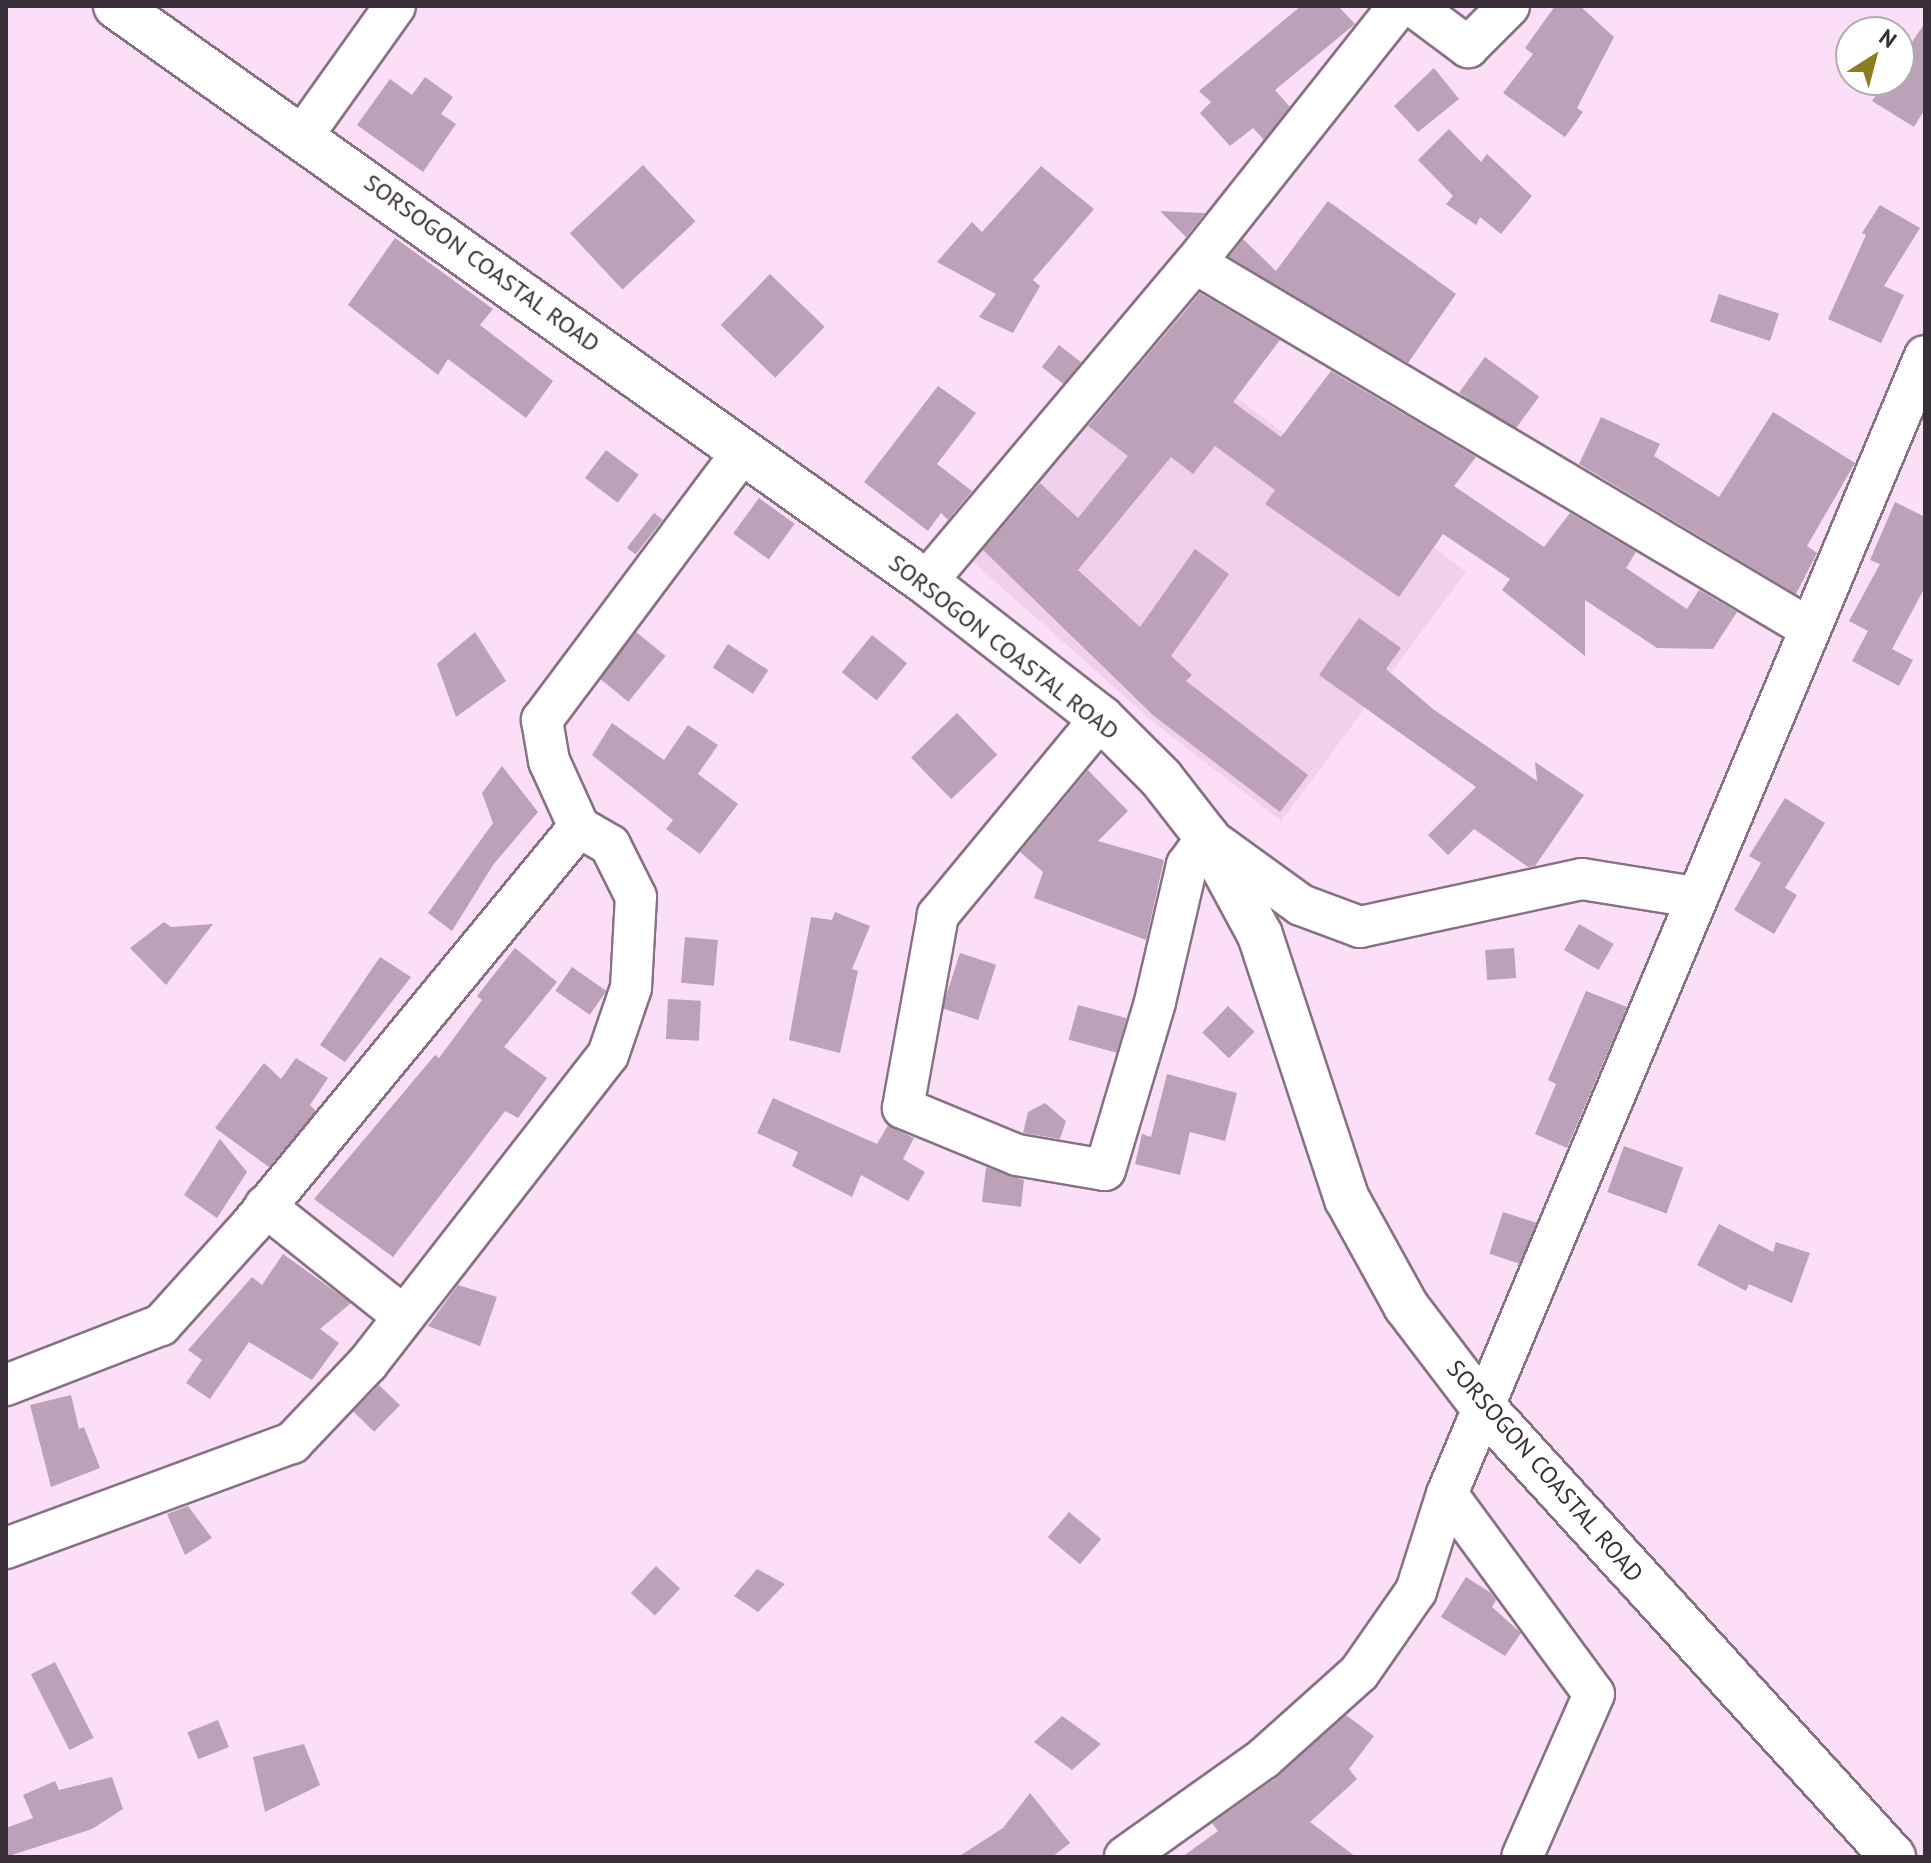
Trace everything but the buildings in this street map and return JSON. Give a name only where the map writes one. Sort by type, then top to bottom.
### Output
[{"type":"highway","name":"SORSOGON COASTAL ROAD","points":[[116,6],[303,135],[926,582],[1101,718],[1161,778],[1207,837],[1260,935],[1347,1199],[1406,1306],[1483,1407],[1893,1857]]},
{"type":"street","points":[[303,135],[395,6]]},
{"type":"street","points":[[926,582],[1195,263],[1399,6]]},
{"type":"street","points":[[1413,6],[1468,47],[1509,6]]},
{"type":"street","points":[[1195,263],[1807,627]]},
{"type":"street","points":[[1125,1857],[1263,1759],[1359,1673],[1416,1591],[1447,1494],[1807,627],[1925,356]]},
{"type":"street","points":[[6,1548],[292,1443],[368,1363],[401,1314],[553,1131],[608,1055],[631,988],[636,897],[610,845],[579,827],[549,761],[542,720],[743,451]]},
{"type":"street","points":[[1101,718],[938,915],[903,1108],[1017,1155],[1105,1170],[1155,1002],[1187,865],[1207,837],[1301,905],[1360,927],[1582,879],[1695,897]]},
{"type":"street","points":[[6,1385],[161,1325],[265,1206],[579,827]]},
{"type":"street","points":[[265,1206],[401,1314]]},
{"type":"street","points":[[1447,1494],[1594,1694],[1522,1857]]},
{"type":"shaded area","points":[[1148,330],[1466,572],[1281,821],[1152,721],[963,553]]}]
